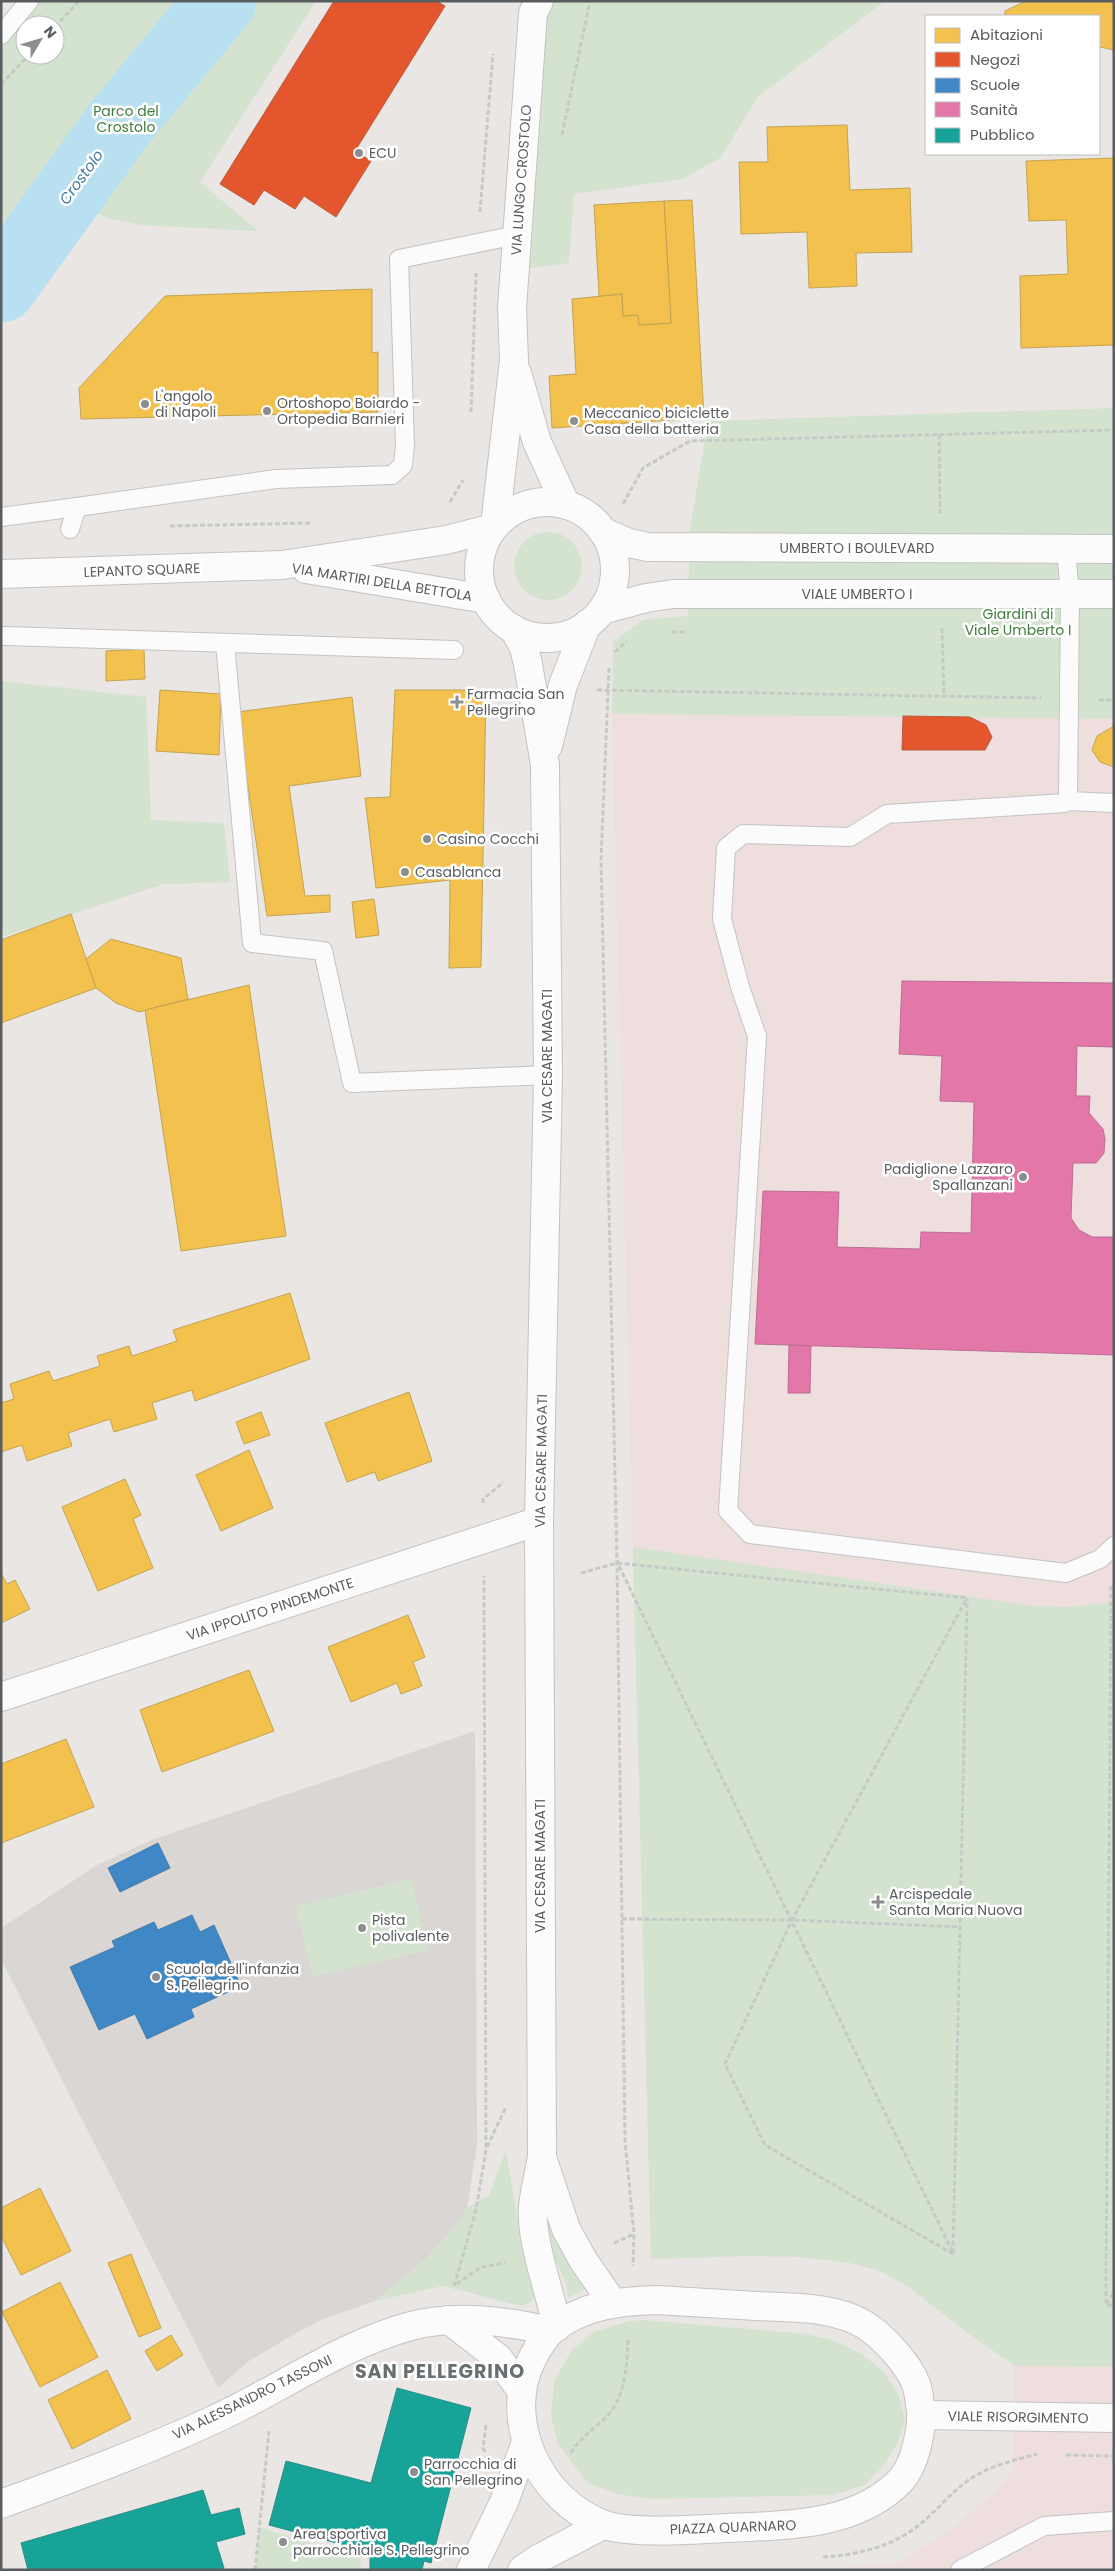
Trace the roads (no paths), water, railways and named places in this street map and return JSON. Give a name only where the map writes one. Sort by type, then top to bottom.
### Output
[{"type":"street","name":"VIA LUNGO CROSTOLO","points":[[494,527],[514,360],[512,308],[517,235],[533,14],[539,1]]},
{"type":"street","name":"VIA LUNGO CROSTOLO","points":[[514,360],[537,442],[566,505]]},
{"type":"street","name":"VIALE UMBERTO I","points":[[594,617],[612,588],[614,565],[603,532],[586,515],[566,505],[543,501],[531,503],[510,512],[494,527],[483,547],[479,563],[480,579],[486,599],[498,618],[514,629],[537,636],[552,637],[568,634],[594,617],[646,598],[673,594],[1114,594]]},
{"type":"street","name":"VIA MARTIRI DELLA BETTOLA","points":[[282,565],[446,540],[494,527]]},
{"type":"street","name":"UMBERTO I BOULEVARD","points":[[603,532],[629,543],[648,547],[1114,548]]},
{"type":"street","name":"VIA MARTIRI DELLA BETTOLA","points":[[282,565],[486,599]]},
{"type":"street","name":"LEPANTO SQUARE","points":[[1,574],[282,565]]},
{"type":"street","name":"VIA CESARE MAGATI","points":[[545,765],[556,708],[572,658],[594,617]]},
{"type":"street","name":"VIA CESARE MAGATI","points":[[514,629],[524,648],[528,664],[545,765],[548,1075],[539,1521],[542,2157],[533,2208],[539,2256],[549,2287],[554,2329]]},
{"type":"street","name":"VIA IPPOLITO PINDEMONTE","points":[[1,1696],[539,1521]]},
{"type":"street","name":"VIA CESARE MAGATI","points":[[542,2157],[566,2229],[583,2260],[621,2301]]},
{"type":"street","name":"PIAZZA QUARNARO","points":[[657,2300],[822,2309],[865,2325],[899,2356],[916,2384],[922,2415],[916,2448],[902,2478],[873,2502],[839,2516],[799,2525],[642,2530],[603,2525],[566,2504],[532,2459],[526,2442],[522,2390],[528,2368],[537,2349],[554,2329],[577,2314],[621,2301],[657,2300]]},
{"type":"street","name":"VIA ALESSANDRO TASSONI","points":[[1,2504],[89,2472],[214,2420],[370,2339],[413,2326],[449,2320],[513,2322],[554,2329]]},
{"type":"street","points":[[449,2320],[498,2358],[522,2390]]},
{"type":"street","name":"VIALE RISORGIMENTO","points":[[922,2415],[1114,2418]]},
{"type":"street","points":[[471,2570],[504,2502],[526,2442]]},
{"type":"street","points":[[522,2570],[538,2559],[603,2525]]},
{"type":"lane","points":[[1,35],[29,1]]},
{"type":"lane","points":[[1,517],[276,479],[392,475],[403,465],[405,445],[399,259],[517,235]]},
{"type":"lane","points":[[70,529],[77,507]]},
{"type":"lane","points":[[1066,549],[1070,595],[1068,801]]},
{"type":"lane","points":[[5,636],[454,650]]},
{"type":"lane","points":[[225,643],[252,943],[323,951],[352,1083],[548,1075]]},
{"type":"lane","points":[[1114,804],[1068,801],[1065,803],[887,814],[850,837],[743,834],[726,848],[722,919],[740,987],[757,1036],[728,1511],[750,1534],[1066,1573],[1100,1559],[1114,1546]]},
{"type":"lane","points":[[960,2570],[1044,2526],[1114,2521]]},
{"type":"waterway","name":"Crostolo","points":[[1,287],[119,124],[221,1]]},
{"type":"place","name":"ECU","points":[[359,153]]},
{"type":"place","name":"L'angolo di Napoli","points":[[145,404]]},
{"type":"place","name":"Ortoshopo Boiardo - Ortopedia Barnieri","points":[[267,411]]},
{"type":"place","name":"Meccanico biciclette Casa della batteria","points":[[574,421]]},
{"type":"place","name":"Farmacia San Pellegrino","points":[[457,702]]},
{"type":"place","name":"Casino Cocchi","points":[[427,839]]},
{"type":"place","name":"Casablanca","points":[[405,872]]},
{"type":"place","name":"Padiglione Lazzaro Spallanzani","points":[[1023,1177]]},
{"type":"place","name":"Arcispedale Santa Maria Nuova","points":[[878,1902]]},
{"type":"place","name":"Pista polivalente","points":[[362,1928]]},
{"type":"place","name":"Scuola dell'infanzia S. Pellegrino","points":[[156,1977]]},
{"type":"place","name":"Parrocchia di San Pellegrino","points":[[414,2472]]},
{"type":"place","name":"Area sportiva parrocchiale S. Pellegrino","points":[[283,2542]]},
{"type":"district","name":"SAN PELLEGRINO","points":[[440,2371]]},
{"type":"park label","name":"Parco del Crostolo","points":[[126,120]]},
{"type":"park label","name":"Giardini di Viale Umberto I","points":[[1018,622]]}]
